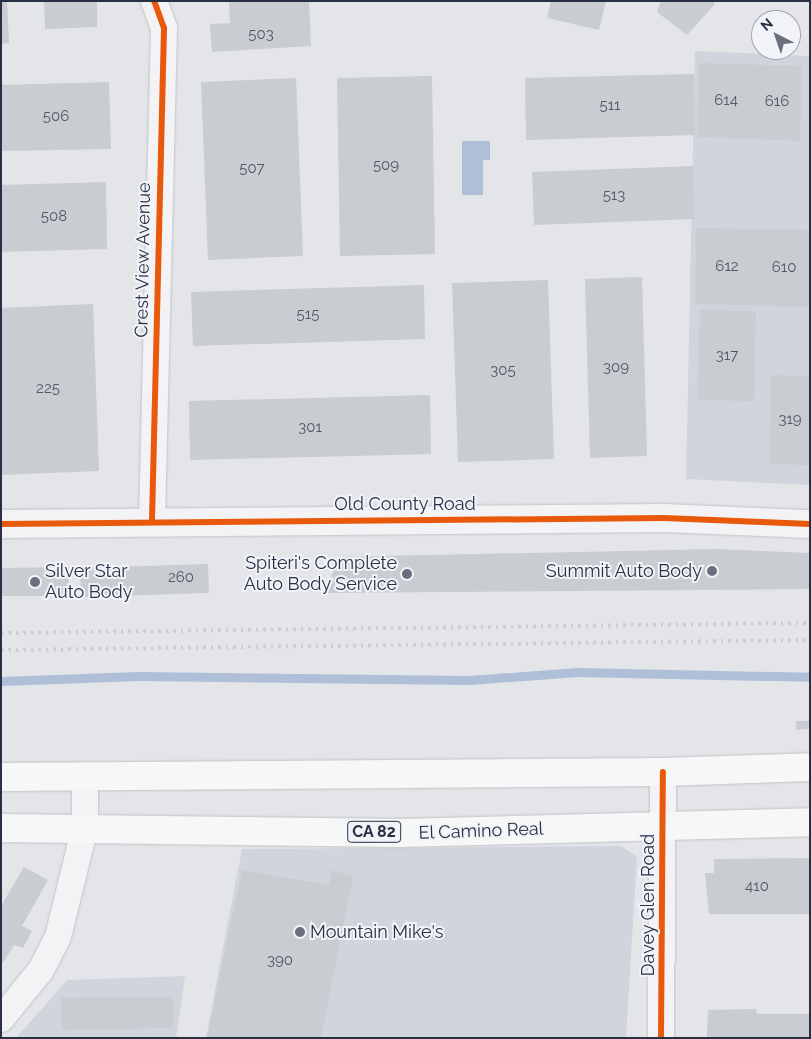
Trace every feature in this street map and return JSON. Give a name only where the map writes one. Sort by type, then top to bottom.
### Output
[{"type":"main road","points":[[1,776],[663,772],[810,767]]},
{"type":"main road","name":"El Camino Real","points":[[1,828],[85,827],[401,833],[810,822]]},
{"type":"street","name":"Crest View Avenue","points":[[152,520],[164,28],[154,1]]},
{"type":"street","name":"Old County Road","points":[[1,524],[152,520],[664,518],[810,524]]},
{"type":"street","name":"Davey Glen Road","points":[[661,1038],[663,772]]},
{"type":"street","points":[[1,1019],[42,970],[58,937],[85,827],[85,776]]},
{"type":"shaded area","points":[[695,51],[751,53],[751,60],[801,60],[801,56],[810,56],[810,485],[686,479]]},
{"type":"shaded area","points":[[621,846],[637,857],[626,1038],[206,1038],[242,849]]},
{"type":"shaded area","points":[[185,976],[176,1038],[16,1038],[67,980]]},
{"type":"water","points":[[462,141],[490,141],[490,160],[483,160],[483,195],[462,195]]},
{"type":"building","points":[[1,1],[7,1],[9,43],[1,44]]},
{"type":"building","points":[[44,1],[97,1],[97,27],[45,29]]},
{"type":"building","points":[[229,1],[309,1],[311,46],[212,52],[210,24],[230,23]]},
{"type":"building","points":[[551,1],[606,1],[599,30],[547,18]]},
{"type":"building","points":[[661,1],[712,1],[715,4],[687,35],[657,12]]},
{"type":"building","points":[[699,63],[802,66],[800,141],[697,137]]},
{"type":"building","points":[[694,74],[695,135],[526,140],[525,78]]},
{"type":"building","points":[[432,76],[435,254],[340,256],[337,78]]},
{"type":"building","points":[[296,78],[303,256],[208,260],[201,82]]},
{"type":"building","points":[[109,82],[111,149],[1,151],[1,85]]},
{"type":"building","points":[[693,166],[695,219],[534,225],[532,172]]},
{"type":"building","points":[[106,182],[107,249],[1,252],[1,185]]},
{"type":"building","points":[[696,228],[810,230],[810,307],[695,304]]},
{"type":"building","points":[[642,277],[647,456],[590,458],[585,279]]},
{"type":"building","points":[[548,280],[554,459],[458,462],[452,283]]},
{"type":"building","points":[[424,285],[425,339],[193,346],[191,292]]},
{"type":"building","points":[[93,304],[99,471],[1,475],[1,308]]},
{"type":"building","points":[[700,310],[756,311],[754,401],[697,400]]},
{"type":"building","points":[[771,375],[810,376],[810,465],[769,464]]},
{"type":"building","points":[[430,395],[431,454],[190,460],[189,401]]},
{"type":"building","points":[[716,549],[810,553],[810,589],[326,593],[338,557]]},
{"type":"building","points":[[208,564],[209,593],[81,597],[80,568]]},
{"type":"building","name":"Silver Star Auto Body","points":[[69,567],[69,596],[1,596],[1,568]]},
{"type":"building","points":[[796,721],[810,721],[810,729],[796,730]]},
{"type":"building","points":[[810,858],[810,914],[709,914],[705,873],[714,873],[714,859]]},
{"type":"building","points":[[24,867],[48,880],[22,926],[32,931],[23,948],[14,945],[1,966],[1,906]]},
{"type":"building","points":[[242,870],[329,885],[332,870],[353,877],[321,1038],[207,1038]]},
{"type":"building","points":[[173,997],[173,1028],[62,1030],[61,998]]},
{"type":"building","points":[[756,1009],[757,1014],[810,1014],[810,1038],[707,1038],[708,1010]]},
{"type":"waterway","points":[[1,681],[139,676],[469,680],[578,672],[810,677]]},
{"type":"railway","points":[[1,633],[810,623]]},
{"type":"railway","points":[[1,650],[810,640]]},
{"type":"cycle path","points":[[152,520],[164,28],[154,1]]},
{"type":"cycle path","points":[[1,524],[664,518],[810,524]]},
{"type":"cycle path","points":[[661,1038],[663,772]]},
{"type":"place","name":"Summit Auto Body","points":[[712,571]]},
{"type":"place","name":"Spiteri's Complete Auto Body Service","points":[[407,574]]},
{"type":"place","name":"Silver Star Auto Body","points":[[35,582]]},
{"type":"place","name":"Mountain Mike's","points":[[300,932]]}]
